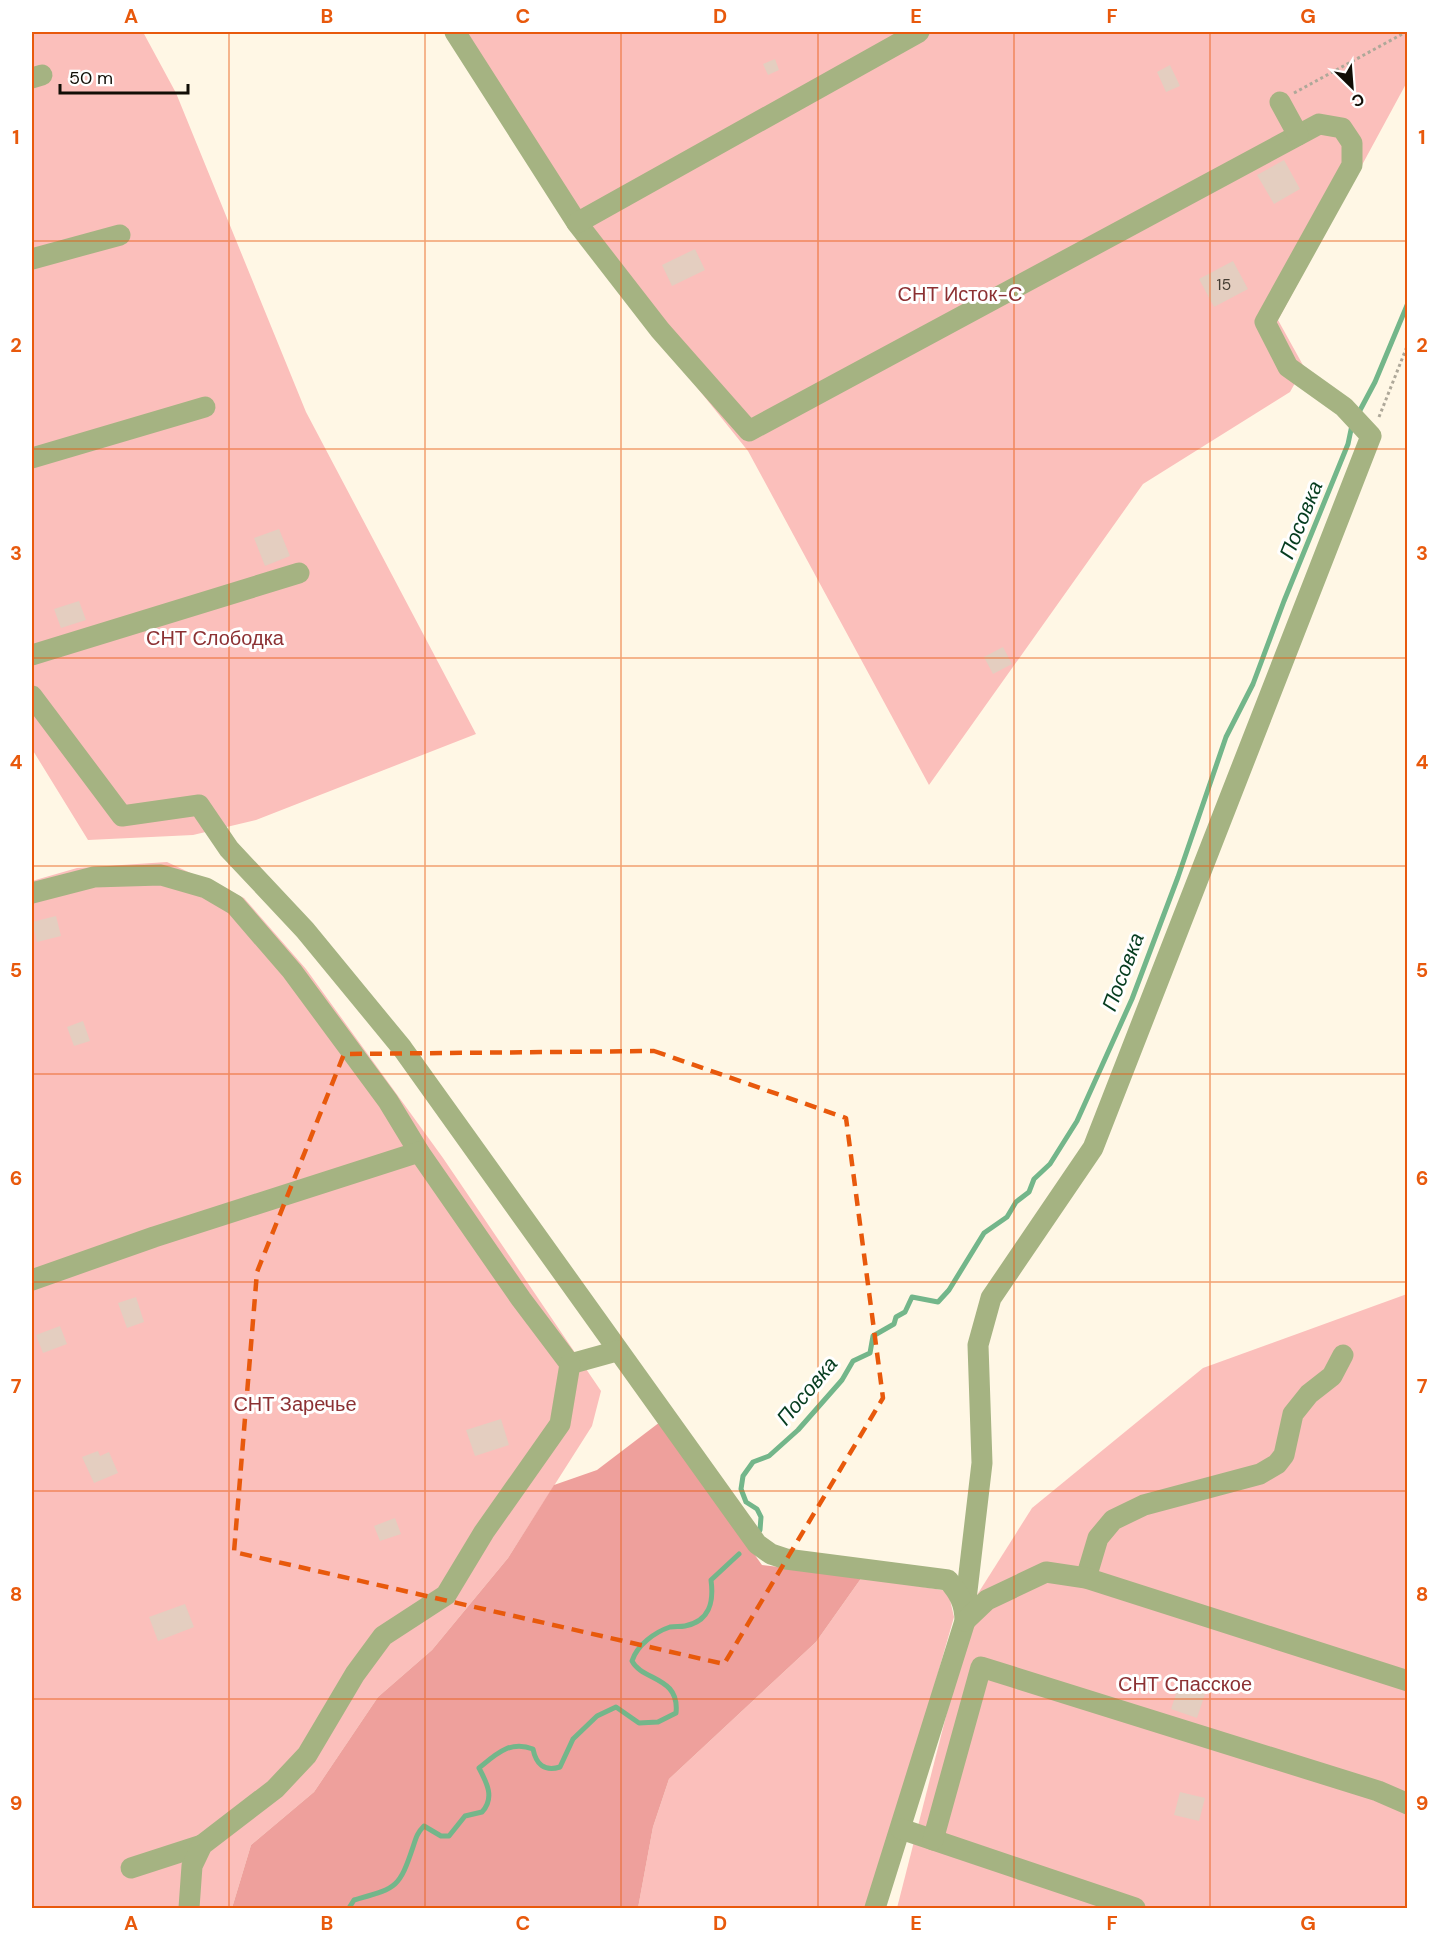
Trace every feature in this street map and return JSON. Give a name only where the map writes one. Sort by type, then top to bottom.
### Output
[{"type":"street","points":[[455,32],[577,223],[660,330],[749,431],[1319,124],[1342,128],[1352,144],[1353,165],[1265,322],[1288,367],[1344,407],[1368,433],[1093,1148],[991,1298],[978,1345],[982,1463],[965,1615],[901,1830],[875,1908]]},
{"type":"street","points":[[577,223],[919,32]]},
{"type":"street","points":[[1280,102],[1298,135]]},
{"type":"street","points":[[32,259],[120,235]]},
{"type":"street","points":[[32,458],[205,407]]},
{"type":"street","points":[[32,655],[299,573]]},
{"type":"street","points":[[32,696],[122,816],[199,805],[229,849],[305,930],[402,1048],[757,1544],[771,1554],[786,1559],[948,1580],[959,1593],[965,1615]]},
{"type":"street","points":[[32,893],[94,878],[161,875],[206,888],[234,905],[292,971],[388,1101],[419,1152],[521,1299],[570,1364],[560,1424],[484,1532],[446,1595],[383,1636],[355,1674],[307,1755],[275,1789],[201,1845],[131,1868]]},
{"type":"street","points":[[32,1280],[154,1237],[419,1152]]},
{"type":"street","points":[[570,1364],[617,1351]]},
{"type":"street","points":[[1086,1578],[1098,1538],[1113,1520],[1144,1505],[1260,1474],[1277,1464],[1284,1455],[1293,1414],[1309,1394],[1332,1376],[1343,1355]]},
{"type":"street","points":[[965,1615],[987,1600],[1046,1572],[1086,1578],[1407,1681]]},
{"type":"street","points":[[933,1840],[981,1667],[1378,1791],[1407,1803]]},
{"type":"street","points":[[901,1830],[1135,1908]]},
{"type":"street","points":[[189,1908],[192,1866],[201,1845]]},
{"type":"path","points":[[1280,102],[1406,32]]},
{"type":"path","points":[[1368,433],[1407,344]]},
{"type":"highlighted area","points":[[654,1051],[846,1118],[883,1398],[724,1664],[234,1552],[257,1272],[344,1054]]},
{"type":"green space","name":"СНТ Слободка","points":[[32,32],[143,32],[176,93],[306,412],[476,734],[256,820],[193,835],[88,840],[32,749]]},
{"type":"green space","name":"СНТ Исток-С","points":[[444,32],[1407,32],[1407,82],[1278,320],[1304,367],[1290,392],[1143,484],[929,785],[748,451],[574,234]]},
{"type":"green space","name":"СНТ Заречье","points":[[167,862],[244,898],[306,969],[443,1158],[601,1391],[592,1426],[508,1558],[432,1650],[378,1697],[314,1792],[251,1845],[232,1908],[32,1908],[32,881],[77,868]]},
{"type":"green space","name":"СНТ Спасское","points":[[1407,1294],[1407,1908],[897,1908],[977,1595],[1032,1508],[1203,1368]]},
{"type":"green space","points":[[862,1577],[948,1591],[954,1617],[894,1827],[867,1908],[638,1908],[653,1827],[669,1779],[816,1642]]},
{"type":"shaded area","points":[[660,1422],[762,1565],[862,1577],[816,1642],[669,1779],[653,1827],[638,1908],[232,1908],[251,1845],[314,1792],[378,1697],[432,1650],[508,1558],[554,1485],[597,1470]]},
{"type":"building","points":[[775,59],[779,70],[768,75],[763,64]]},
{"type":"building","points":[[1170,65],[1180,86],[1166,92],[1157,72]]},
{"type":"building","points":[[1284,160],[1300,189],[1274,204],[1257,175]]},
{"type":"building","points":[[695,249],[705,270],[672,286],[662,265]]},
{"type":"building","points":[[1233,261],[1248,289],[1214,307],[1199,279]]},
{"type":"building","points":[[279,529],[290,556],[265,566],[254,538]]},
{"type":"building","points":[[79,601],[86,620],[61,628],[54,609]]},
{"type":"building","points":[[1003,647],[1012,664],[993,674],[984,657]]},
{"type":"building","points":[[56,916],[61,936],[37,942],[32,922]]},
{"type":"building","points":[[83,1021],[90,1041],[74,1046],[67,1027]]},
{"type":"building","points":[[136,1297],[144,1322],[127,1328],[118,1303]]},
{"type":"building","points":[[60,1326],[67,1344],[43,1353],[36,1335]]},
{"type":"building","points":[[501,1419],[509,1445],[475,1456],[466,1430]]},
{"type":"building","points":[[98,1451],[100,1456],[109,1452],[118,1473],[94,1483],[82,1457]]},
{"type":"building","points":[[395,1518],[401,1534],[380,1541],[374,1526]]},
{"type":"building","points":[[185,1604],[194,1627],[158,1641],[149,1617]]},
{"type":"building","points":[[1180,1682],[1206,1691],[1197,1718],[1171,1709]]},
{"type":"building","points":[[1180,1792],[1205,1798],[1199,1821],[1174,1815]]},
{"type":"waterway","name":"Посовка","points":[[1358,414],[1375,382],[1408,303]]},
{"type":"waterway","name":"Посовка","points":[[760,1530],[761,1517],[757,1509],[746,1502],[741,1489],[743,1476],[753,1462],[769,1456],[798,1430],[842,1380],[853,1361],[870,1353],[873,1336],[894,1324],[896,1317],[905,1312],[912,1297],[938,1302],[949,1290],[984,1233],[1007,1217],[1016,1202],[1029,1192],[1034,1179],[1050,1164],[1077,1121],[1132,999],[1178,877],[1226,737],[1253,684],[1348,444],[1352,425]]},
{"type":"waterway","name":"Посовка","points":[[349,1908],[354,1900],[379,1893],[394,1885],[404,1871],[417,1836],[424,1826],[441,1836],[449,1836],[465,1816],[482,1812],[489,1796],[487,1785],[479,1768],[497,1753],[510,1747],[525,1747],[533,1749],[536,1759],[542,1766],[560,1767],[573,1739],[597,1716],[616,1707],[639,1723],[658,1722],[676,1713],[676,1701],[672,1692],[637,1667],[632,1661],[634,1655],[658,1632],[700,1620],[711,1603],[711,1580],[739,1554]]}]
